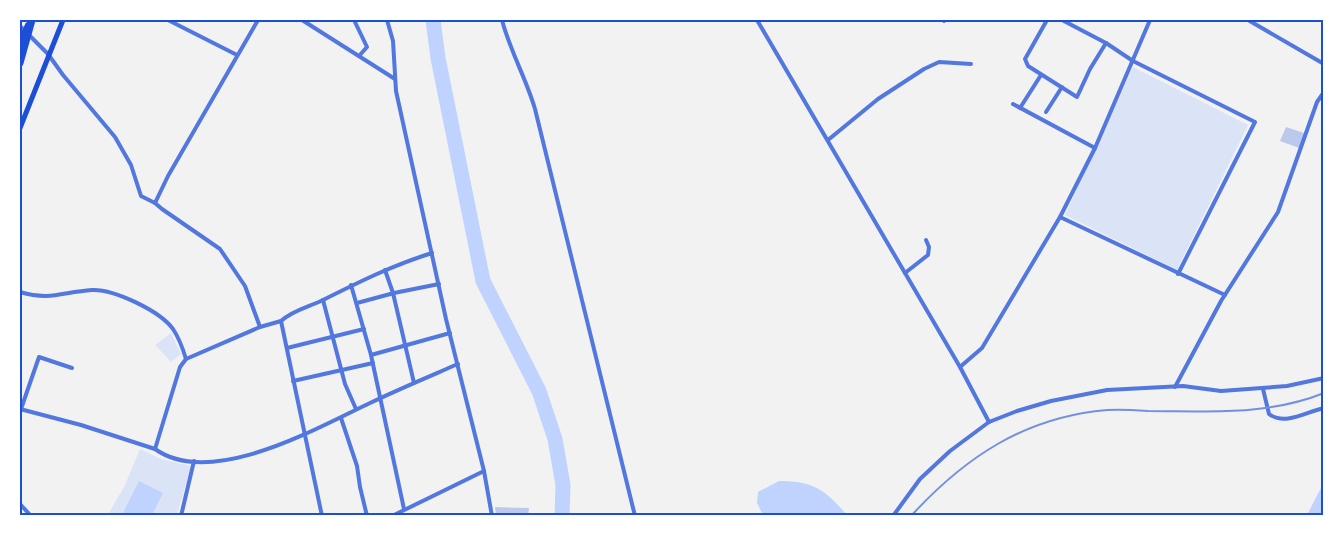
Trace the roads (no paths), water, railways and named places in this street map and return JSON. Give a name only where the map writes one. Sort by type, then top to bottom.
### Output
[{"type":"highway","points":[[20,43],[31,20]]},
{"type":"highway","points":[[20,63],[31,20]]},
{"type":"main road","points":[[20,128],[63,20]]},
{"type":"street","points":[[168,20],[237,55]]},
{"type":"street","points":[[155,203],[168,176],[258,20]]},
{"type":"street","points":[[302,20],[395,79]]},
{"type":"street","points":[[354,20],[367,47],[359,56]]},
{"type":"street","points":[[387,20],[393,40],[396,91],[450,333],[484,471],[492,516]]},
{"type":"street","points":[[502,20],[517,64],[528,84],[535,109],[635,516]]},
{"type":"street","points":[[757,20],[960,367],[989,422]]},
{"type":"street","points":[[1047,20],[1025,59],[1028,66],[1077,97],[1090,69],[1106,44]]},
{"type":"street","points":[[1062,20],[1133,61],[1255,122],[1178,274]]},
{"type":"street","points":[[960,367],[982,348],[1059,217],[1095,148],[1133,61],[1149,21],[1142,20]]},
{"type":"street","points":[[1248,20],[1323,64]]},
{"type":"street","points":[[20,26],[48,54],[115,137],[131,165],[141,196],[155,203],[220,249],[245,286],[260,327]]},
{"type":"street","points":[[828,140],[878,99],[924,69],[939,62],[971,64]]},
{"type":"street","points":[[1020,108],[1041,75]]},
{"type":"street","points":[[1046,112],[1062,87]]},
{"type":"street","points":[[1176,387],[1225,295],[1278,212],[1317,102],[1323,92]]},
{"type":"street","points":[[1012,104],[1095,148]]},
{"type":"street","points":[[1059,217],[1225,295]]},
{"type":"street","points":[[905,273],[928,255],[929,247],[926,240]]},
{"type":"street","points":[[155,449],[180,367],[186,359],[260,327],[281,321],[289,314],[385,270],[432,253]]},
{"type":"street","points":[[385,270],[393,293],[414,383]]},
{"type":"street","points":[[351,285],[373,363],[404,509]]},
{"type":"street","points":[[357,303],[393,293],[439,285]]},
{"type":"street","points":[[20,292],[37,297],[54,297],[71,292],[107,291],[147,308],[172,328],[186,359]]},
{"type":"street","points":[[323,300],[341,371],[356,410]]},
{"type":"street","points":[[281,321],[322,516]]},
{"type":"street","points":[[286,348],[364,329]]},
{"type":"street","points":[[371,355],[450,333]]},
{"type":"street","points":[[72,368],[39,357],[20,409],[81,424],[155,449],[164,456],[194,461],[229,459],[276,447],[381,397],[458,364]]},
{"type":"street","points":[[293,381],[373,363]]},
{"type":"street","points":[[893,516],[920,478],[950,451],[989,422],[1051,401],[1107,390],[1176,387],[1221,391],[1306,383],[1323,378]]},
{"type":"street","points":[[1263,388],[1269,414],[1276,420],[1286,420],[1323,408]]},
{"type":"street","points":[[341,418],[357,466],[367,516]]},
{"type":"street","points":[[180,516],[194,461]]},
{"type":"street","points":[[392,516],[484,471]]},
{"type":"street","points":[[20,504],[31,516]]},
{"type":"water","points":[[139,481],[163,493],[152,515],[122,515]]},
{"type":"water","points":[[779,481],[801,483],[818,489],[832,499],[847,515],[763,515],[757,503],[758,492]]},
{"type":"water","points":[[1323,484],[1323,515],[1307,515]]},
{"type":"waterway","points":[[433,20],[438,58],[483,281],[539,391],[555,439],[563,485],[562,516]]},
{"type":"railway","points":[[911,516],[975,458],[1023,431],[1049,421],[1107,410],[1237,411],[1259,409],[1281,406],[1324,393]]}]
